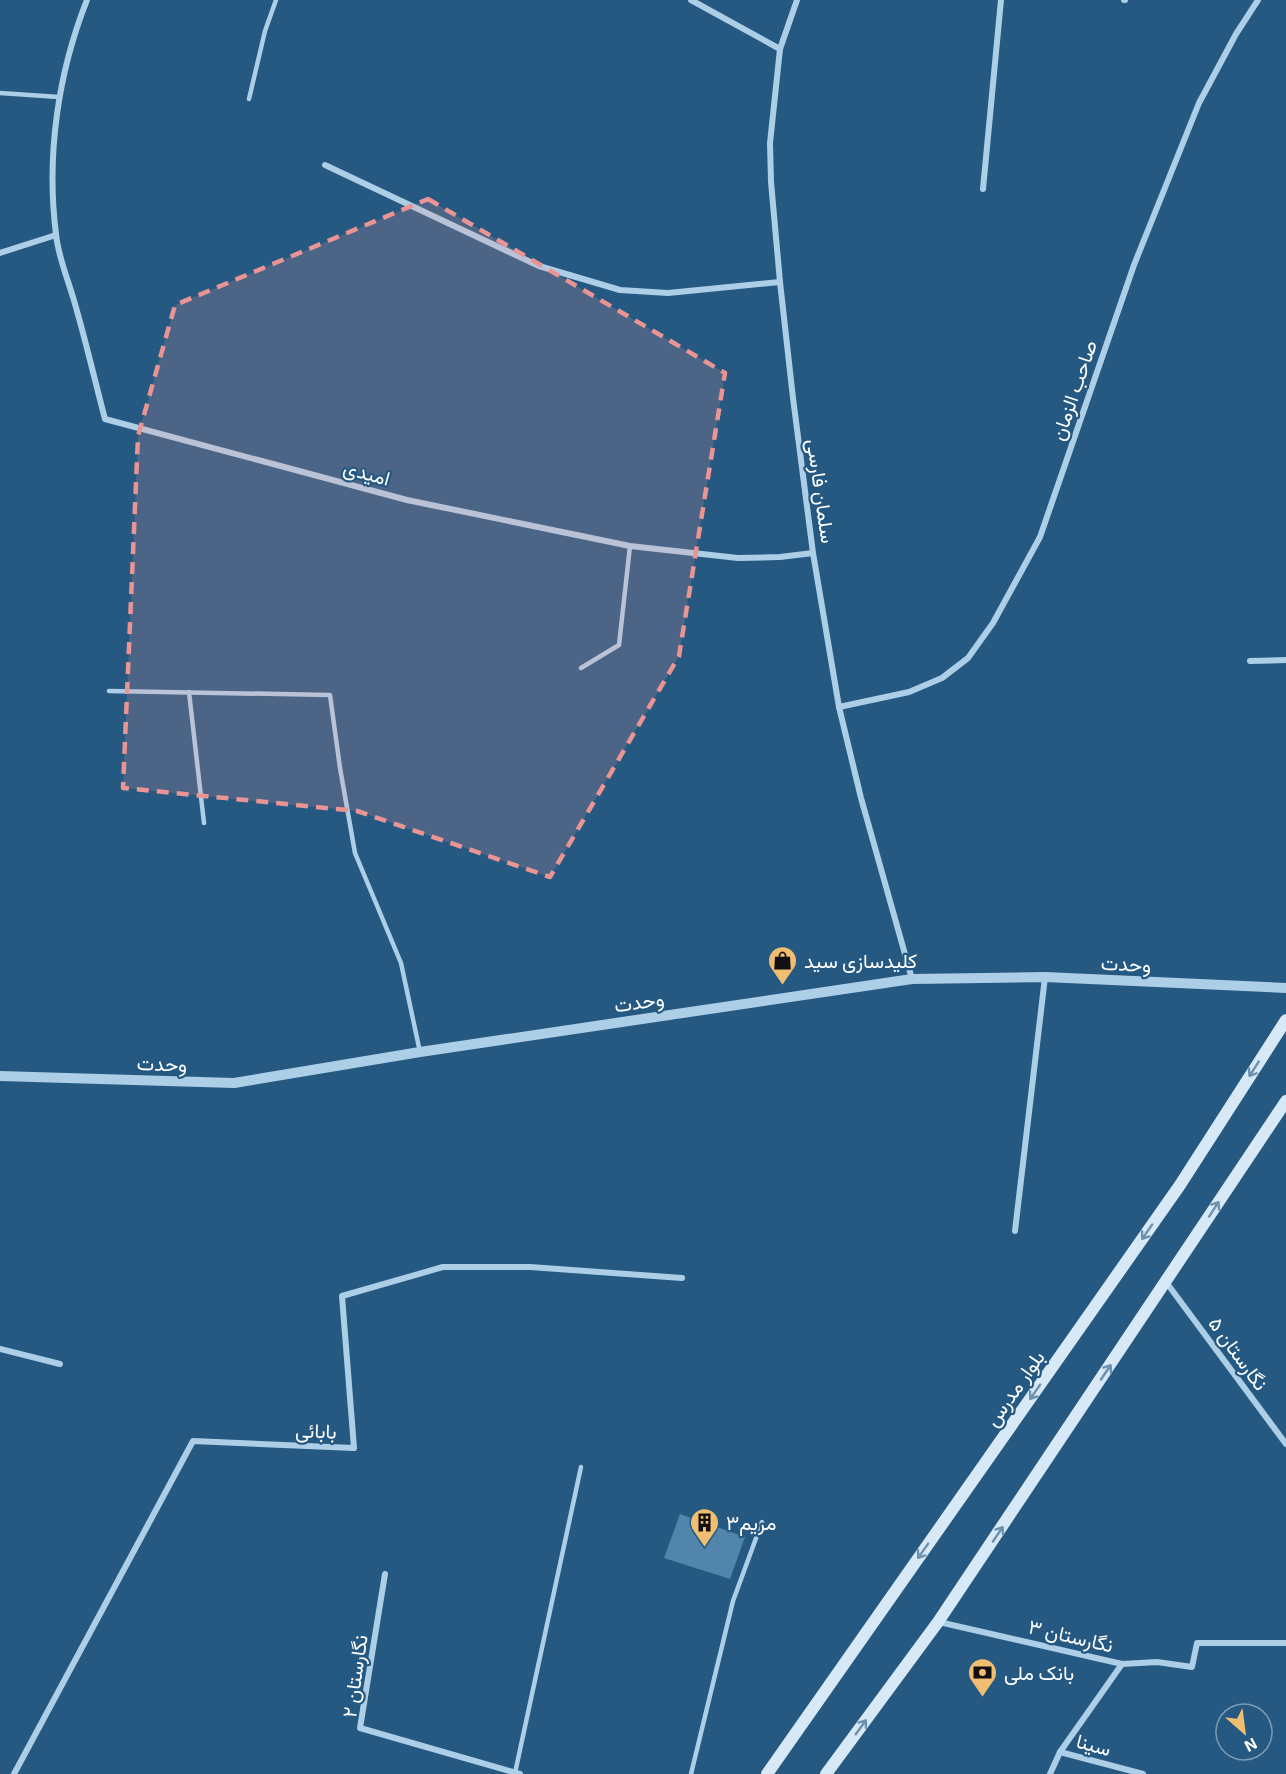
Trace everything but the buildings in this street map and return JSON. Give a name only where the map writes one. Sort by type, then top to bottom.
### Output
[{"type":"main road","name":"بلوار مدرس","points":[[767,1774],[1180,1185],[1286,1020]]},
{"type":"main road","points":[[826,1774],[938,1622],[1286,1101]]},
{"type":"street","points":[[0,253],[56,235],[52,165],[59,97],[87,0]]},
{"type":"street","points":[[691,0],[780,49]]},
{"type":"street","name":"سلمان فارسی","points":[[797,0],[780,49],[770,143],[771,182],[780,282],[793,398],[813,553],[839,707],[861,798],[912,979]]},
{"type":"street","points":[[983,189],[1001,0]]},
{"type":"street","name":"صاحب الزمان","points":[[839,707],[909,692],[942,678],[968,658],[993,623],[1040,537],[1134,265],[1199,103],[1236,33],[1258,0]]},
{"type":"street","points":[[325,165],[538,266],[620,290],[668,293],[780,282]]},
{"type":"street","name":"امیدی","points":[[56,235],[105,419],[407,500],[630,546],[738,558],[813,553]]},
{"type":"street","points":[[1250,660],[1286,660]]},
{"type":"street","points":[[1015,1231],[1045,977]]},
{"type":"street","name":"وحدت","points":[[0,1076],[234,1083],[420,1052],[912,979],[1045,977],[1286,988]]},
{"type":"street","name":"بابائی","points":[[14,1774],[193,1441],[354,1448],[342,1296],[442,1267],[530,1267],[682,1278]]},
{"type":"street","name":"نگارستان ۵","points":[[1166,1282],[1284,1438],[1286,1444]]},
{"type":"street","points":[[0,1349],[60,1364]]},
{"type":"street","name":"نگارستان ۲","points":[[386,1574],[360,1728],[518,1773]]},
{"type":"street","name":"نگارستان ۳","points":[[938,1622],[1122,1664],[1157,1662],[1192,1666],[1197,1643],[1286,1643]]},
{"type":"street","points":[[1060,1752],[1122,1664]]},
{"type":"street","name":"سینا","points":[[1050,1774],[1060,1752],[1143,1774]]},
{"type":"lane","points":[[249,99],[276,0]]},
{"type":"lane","points":[[0,93],[59,97]]},
{"type":"lane","points":[[581,668],[619,645],[630,546]]},
{"type":"lane","points":[[109,691],[330,695],[340,768],[356,853],[400,963],[420,1052]]},
{"type":"lane","points":[[189,692],[204,823]]},
{"type":"lane","points":[[518,1773],[581,1467]]},
{"type":"lane","points":[[691,1774],[733,1601],[762,1522]]},
{"type":"highlighted area","points":[[428,199],[725,373],[679,656],[550,877],[357,811],[123,788],[138,436],[175,305]]},
{"type":"place","name":"کلیدسازی سید","points":[[783,986]]},
{"type":"place","name":"مریم۳","points":[[705,1548]]},
{"type":"place","name":"بانک ملی","points":[[983,1698]]}]
